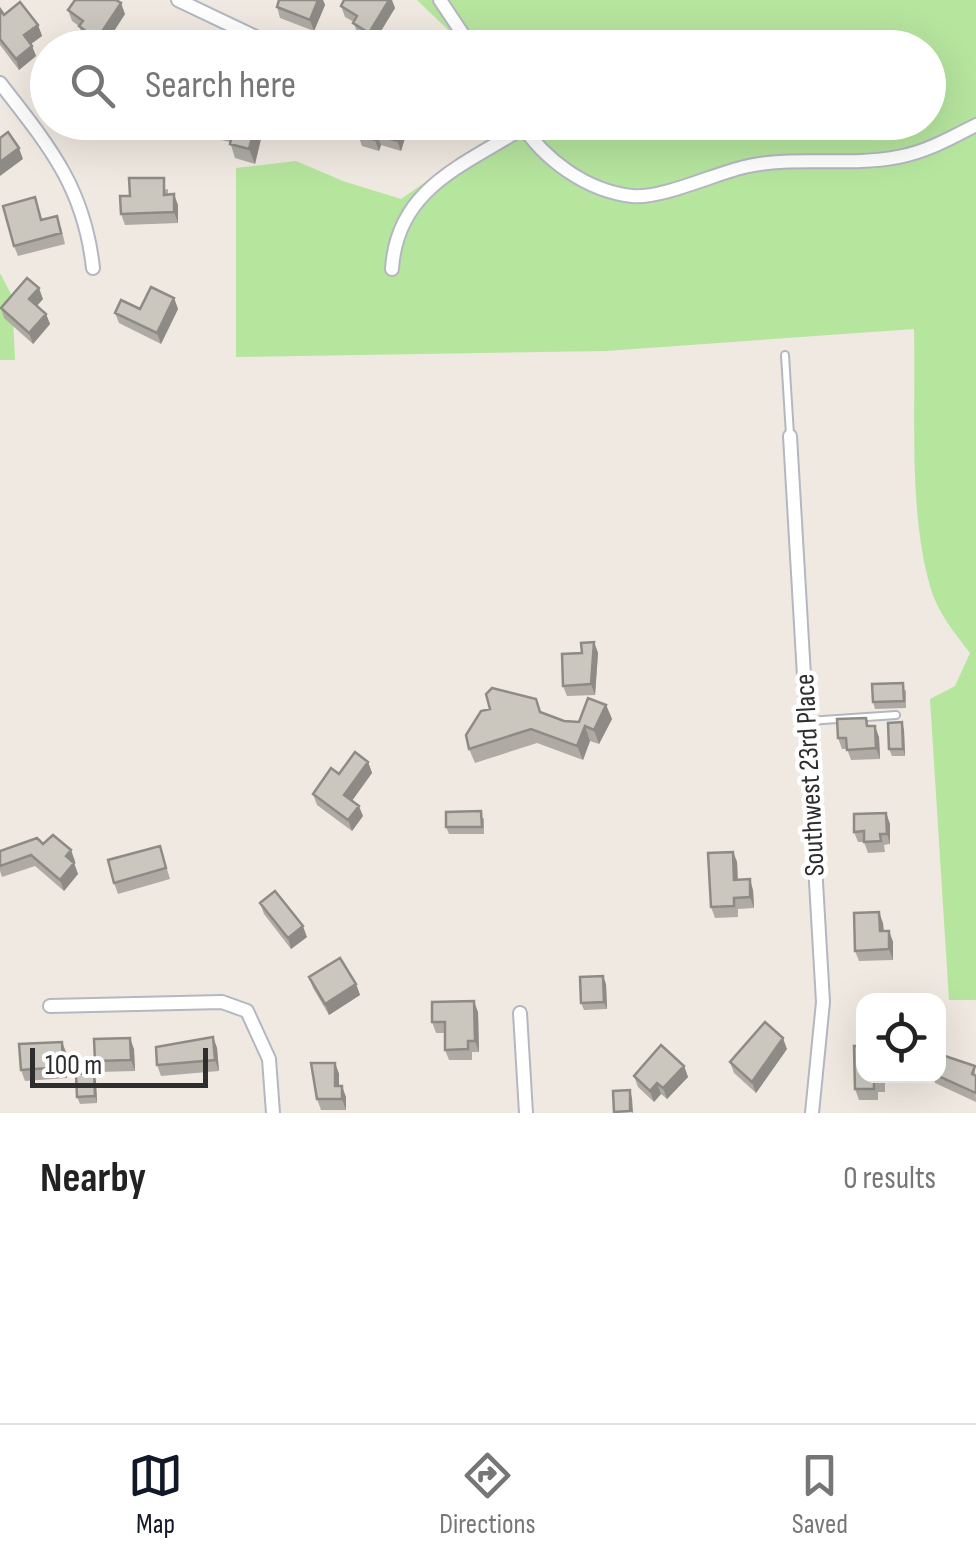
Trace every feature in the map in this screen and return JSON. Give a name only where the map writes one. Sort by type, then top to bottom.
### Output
[{"type":"street","points":[[178,0],[241,30]]},
{"type":"street","points":[[440,0],[460,30]]},
{"type":"street","points":[[0,83],[30,122]]},
{"type":"street","points":[[535,140],[559,166],[604,190],[636,197],[747,166],[896,158],[940,144],[976,125]]},
{"type":"street","points":[[44,140],[82,202],[93,268]]},
{"type":"street","points":[[392,269],[394,240],[423,192],[501,140]]},
{"type":"street","name":"Southwest 23rd Place","points":[[790,436],[823,1002],[812,1113]]},
{"type":"street","points":[[50,1006],[222,1002],[246,1011],[269,1059],[272,1113]]},
{"type":"street","points":[[520,1013],[526,1113]]},
{"type":"lane","points":[[784,354],[790,436]]},
{"type":"lane","points":[[806,721],[896,715]]},
{"type":"green space","points":[[417,0],[976,0],[976,1000],[949,1000],[930,699],[955,686],[970,653],[937,604],[923,556],[914,459],[914,329],[606,351],[236,357],[236,168],[296,161],[401,199],[486,140],[946,140],[946,30],[448,30]]},
{"type":"green space","points":[[0,273],[12,296],[15,360],[0,360]]},
{"type":"building","points":[[75,0],[121,3],[103,30],[85,30],[79,26],[83,21],[68,10]]},
{"type":"building","points":[[279,0],[318,0],[310,20],[277,7]]},
{"type":"building","points":[[344,0],[389,0],[371,30],[353,23],[357,16],[341,6]]},
{"type":"building","points":[[20,2],[38,25],[24,35],[30,48],[16,59],[0,39],[0,9],[4,15]]},
{"type":"building","points":[[8,132],[19,148],[0,162],[0,138]]},
{"type":"building","points":[[231,140],[251,140],[249,149],[230,144]]},
{"type":"building","points":[[129,178],[164,178],[164,195],[174,194],[174,212],[121,214],[120,196],[130,196]]},
{"type":"building","points":[[35,197],[41,220],[57,216],[61,233],[14,246],[3,206]]},
{"type":"building","points":[[27,278],[39,288],[29,299],[46,314],[29,333],[1,308]]},
{"type":"building","points":[[151,287],[174,298],[157,333],[115,313],[121,300],[140,309]]},
{"type":"building","points":[[594,642],[591,684],[563,686],[562,654],[582,653],[581,643]]},
{"type":"building","points":[[903,683],[904,701],[873,702],[872,684]]},
{"type":"building","points":[[492,688],[536,699],[540,712],[564,721],[579,722],[588,698],[606,705],[594,730],[585,726],[577,746],[531,729],[469,749],[466,735],[481,711],[490,709],[486,694]]},
{"type":"building","points":[[866,718],[867,726],[875,726],[876,748],[847,750],[846,738],[838,738],[837,719]]},
{"type":"building","points":[[902,722],[903,749],[889,749],[888,723]]},
{"type":"building","points":[[355,752],[368,762],[344,795],[359,806],[348,820],[313,794],[331,768],[339,774]]},
{"type":"building","points":[[481,811],[482,827],[446,827],[446,812]]},
{"type":"building","points":[[886,813],[887,834],[880,834],[881,841],[864,842],[864,831],[854,832],[854,814]]},
{"type":"building","points":[[53,835],[71,850],[66,856],[74,863],[60,880],[31,855],[0,866],[0,851],[37,838],[43,844]]},
{"type":"building","points":[[160,846],[166,868],[114,883],[108,860]]},
{"type":"building","points":[[733,852],[734,880],[750,879],[750,897],[734,898],[734,906],[711,907],[708,853]]},
{"type":"building","points":[[275,891],[303,926],[288,938],[260,903]]},
{"type":"building","points":[[879,912],[880,931],[889,931],[889,949],[855,951],[854,913]]},
{"type":"building","points":[[340,958],[356,984],[325,1004],[309,977]]},
{"type":"building","points":[[603,976],[604,1002],[581,1003],[580,977]]},
{"type":"building","points":[[474,1001],[475,1041],[468,1041],[468,1049],[445,1050],[445,1022],[432,1022],[432,1002]]},
{"type":"building","points":[[765,1022],[783,1038],[752,1082],[730,1062]]},
{"type":"building","points":[[213,1037],[215,1060],[157,1065],[156,1047]]},
{"type":"building","points":[[130,1038],[131,1060],[95,1061],[94,1039]]},
{"type":"building","points":[[62,1042],[63,1067],[21,1070],[19,1044]]},
{"type":"building","points":[[661,1045],[684,1066],[663,1088],[657,1083],[650,1091],[634,1076]]},
{"type":"building","points":[[856,1046],[856,1083],[874,1083],[874,1089],[855,1089]]},
{"type":"building","points":[[946,1056],[975,1066],[972,1074],[976,1076],[976,1093],[946,1080]]},
{"type":"building","points":[[311,1063],[335,1063],[335,1086],[342,1086],[342,1099],[317,1099]]},
{"type":"building","points":[[94,1073],[95,1096],[77,1097],[76,1074]]},
{"type":"building","points":[[630,1090],[630,1111],[614,1112],[613,1091]]}]
